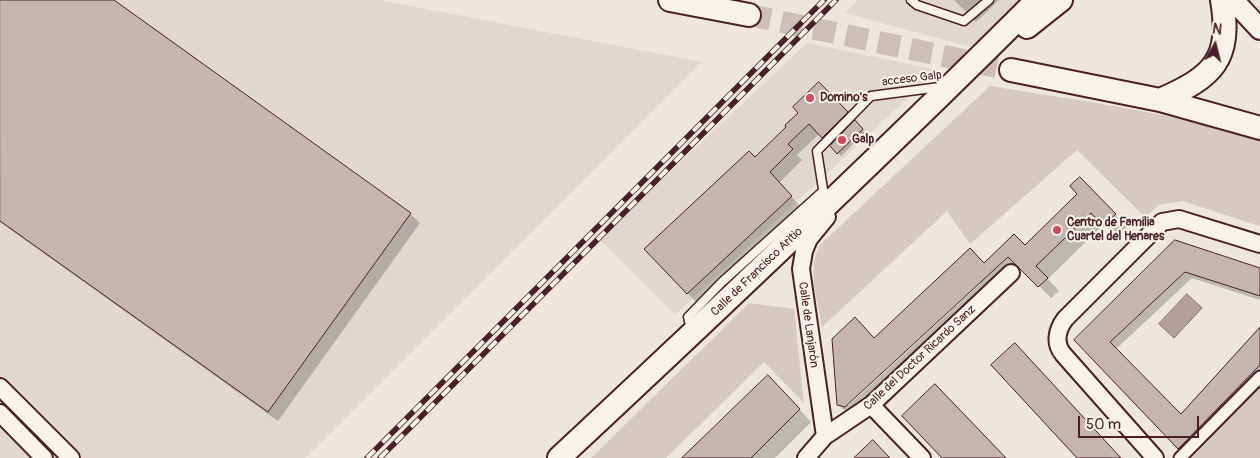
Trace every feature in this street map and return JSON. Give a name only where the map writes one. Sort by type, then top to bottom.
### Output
[{"type":"main road","points":[[670,0],[749,15]]},
{"type":"main road","name":"Calle de Francisco Aritio","points":[[559,458],[692,334],[819,206],[954,85],[1061,0]]},
{"type":"main road","points":[[1160,100],[1183,90],[1204,77],[1213,68],[1221,51],[1225,33],[1222,0]]},
{"type":"main road","name":"Calle de Francisco Aritio","points":[[954,85],[1032,2]]},
{"type":"main road","points":[[1010,70],[1160,100],[1260,128]]},
{"type":"main road","points":[[1160,100],[1197,103],[1260,116]]},
{"type":"street","points":[[1233,0],[1258,22]]},
{"type":"street","name":"Calle de Lanjarón","points":[[819,206],[824,222],[809,239],[804,251],[801,269],[825,436]]},
{"type":"street","points":[[1155,458],[1063,354],[1057,342],[1058,330],[1065,319],[1162,222],[1179,219],[1260,244]]},
{"type":"street","name":"Calle del Doctor Ricardo Sanz","points":[[825,436],[871,405],[1011,274]]},
{"type":"street","points":[[1180,458],[1260,377]]},
{"type":"street","points":[[0,387],[71,458]]},
{"type":"street","points":[[871,405],[922,458]]},
{"type":"street","points":[[0,413],[44,458]]},
{"type":"street","points":[[806,458],[825,436]]},
{"type":"lane","points":[[911,0],[917,5],[964,22],[989,0]]},
{"type":"lane","name":"acceso Galp","points":[[819,206],[817,151],[871,96],[954,85]]},
{"type":"shaded area","points":[[0,0],[379,0],[702,62],[305,458],[0,458]]},
{"type":"shaded area","points":[[858,0],[1048,0],[989,52],[845,13]]},
{"type":"shaded area","points":[[807,43],[938,70],[675,315],[599,239]]},
{"type":"shaded area","points":[[990,86],[1160,115],[1194,122],[1260,141],[1260,226],[1182,201],[1159,205],[1145,217],[1077,150],[970,244],[947,211],[822,327],[814,284],[814,263],[821,244]]},
{"type":"shaded area","points":[[1187,294],[1202,308],[1174,338],[1159,324]]},
{"type":"shaded area","points":[[749,303],[794,309],[804,403],[764,362],[666,458],[591,458]]},
{"type":"shaded area","points":[[1260,387],[1260,458],[1191,458]]},
{"type":"building","points":[[0,0],[114,0],[411,213],[268,412],[0,221]]},
{"type":"building","points":[[819,82],[848,112],[822,138],[809,124],[788,144],[793,149],[770,172],[792,196],[687,294],[644,249],[749,151],[755,157],[798,113],[793,107]]},
{"type":"building","points":[[855,120],[863,129],[837,154],[830,146]]},
{"type":"building","points":[[1080,177],[1116,214],[1103,226],[1091,213],[1036,266],[1048,278],[1038,287],[1008,257],[845,407],[837,405],[832,339],[855,317],[874,338],[970,248],[984,263],[1014,234],[1025,245],[1077,194],[1070,186]]},
{"type":"building","points":[[1175,240],[1260,268],[1260,296],[1185,272],[1110,342],[1181,414],[1260,327],[1260,365],[1178,449],[1074,340]]},
{"type":"building","points":[[1015,343],[1121,458],[1077,458],[991,365]]},
{"type":"building","points":[[768,375],[800,409],[751,458],[682,458]]},
{"type":"building","points":[[935,384],[1006,458],[942,458],[902,416]]},
{"type":"building","points":[[873,440],[890,458],[854,458]]},
{"type":"tunnel","points":[[749,15],[1011,70]]},
{"type":"railway","points":[[367,458],[824,0]]},
{"type":"railway","points":[[380,458],[836,0]]},
{"type":"place","name":"Domino's","points":[[810,98]]},
{"type":"place","name":"Galp","points":[[842,140]]},
{"type":"place","name":"Centro de Familia Cuartel del Henares","points":[[1057,230]]}]
